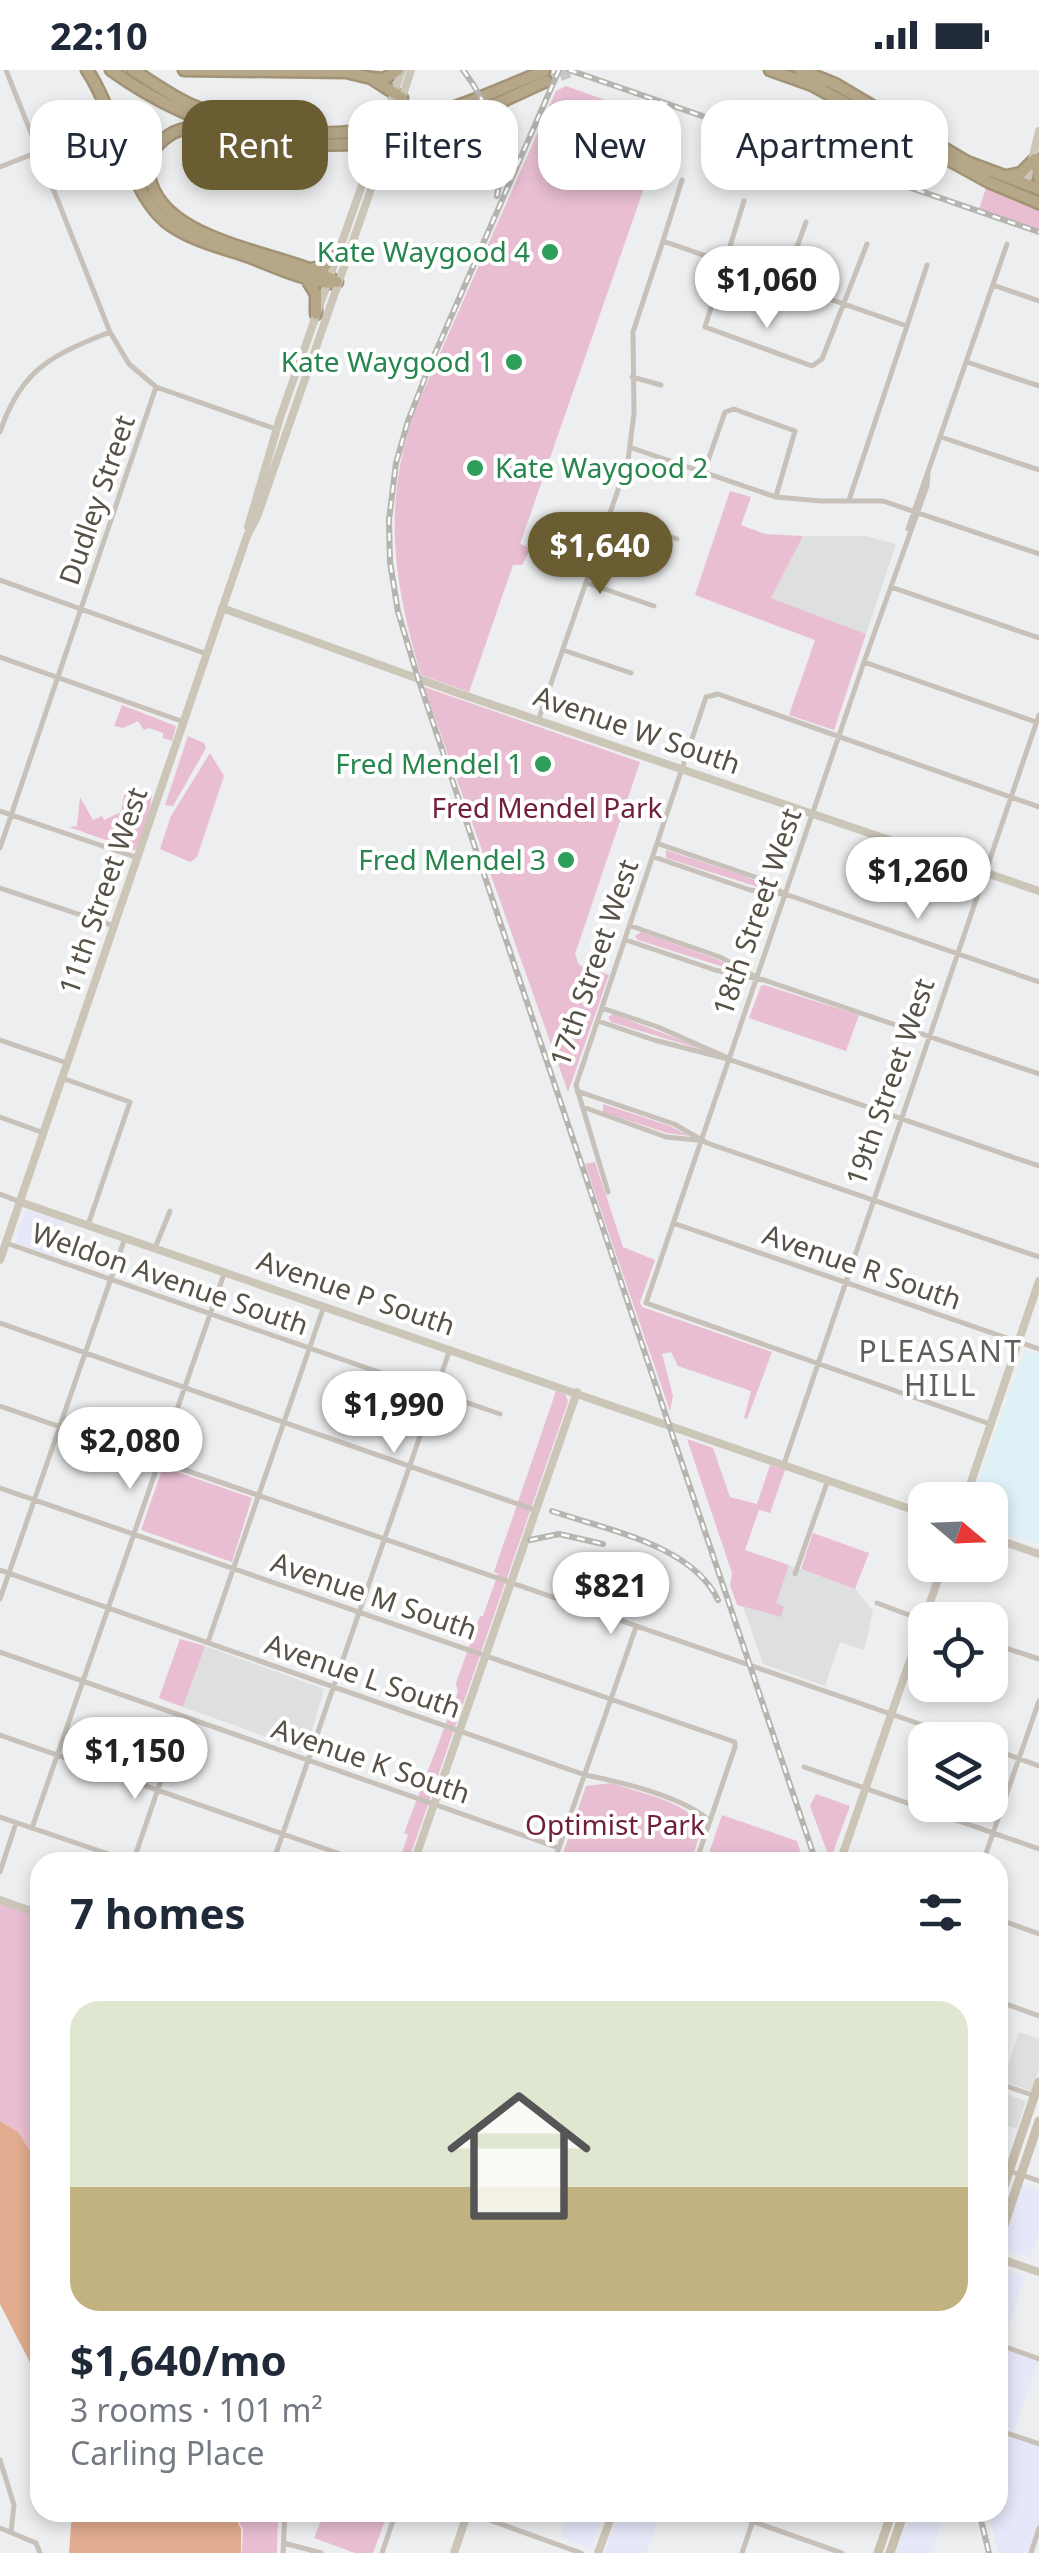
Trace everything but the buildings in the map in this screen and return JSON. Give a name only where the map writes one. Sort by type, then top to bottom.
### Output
[{"type":"highway","points":[[87,70],[100,89],[142,191],[164,220],[194,238],[331,281]]},
{"type":"highway","points":[[111,70],[182,112]]},
{"type":"highway","points":[[133,70],[186,104],[276,130],[326,135],[370,132],[411,122],[545,76]]},
{"type":"highway","points":[[184,70],[336,71],[384,79],[400,70]]},
{"type":"highway","points":[[770,70],[822,90],[1014,187],[1026,184]]},
{"type":"highway","points":[[800,70],[834,84]]},
{"type":"highway","points":[[812,70],[965,165],[1039,196]]},
{"type":"highway","points":[[328,143],[434,129],[545,76]]},
{"type":"highway","points":[[371,78],[398,95]]},
{"type":"highway","points":[[182,129],[158,144],[149,160],[153,190],[170,213],[188,225],[308,274],[316,294],[316,314]]},
{"type":"highway","points":[[999,176],[1021,173],[1035,159]]},
{"type":"highway","points":[[1035,159],[1039,178]]},
{"type":"highway","points":[[965,165],[1026,184],[1039,196]]},
{"type":"highway","points":[[308,274],[326,266],[338,249]]},
{"type":"main road","name":"11th Street West","points":[[281,431],[316,314],[397,114],[400,70]]},
{"type":"main road","name":"11th Street West","points":[[0,1260],[247,536],[338,249],[386,116],[411,70]]},
{"type":"main road","points":[[1026,184],[1039,131]]},
{"type":"main road","name":"Avenue W South","points":[[222,608],[1039,891]]},
{"type":"main road","name":"Avenue P South","points":[[20,1202],[908,1508]]},
{"type":"main road","points":[[971,1482],[1039,1281]]},
{"type":"main road","points":[[417,1852],[577,1392]]},
{"type":"main road","points":[[1008,1543],[1039,1554]]},
{"type":"main road","points":[[844,1852],[908,1667]]},
{"type":"main road","points":[[0,1900],[30,1910]]},
{"type":"main road","points":[[1008,2174],[1039,2082]]},
{"type":"main road","points":[[1008,2213],[1039,2121]]},
{"type":"main road","points":[[1008,2261],[1039,2272]]},
{"type":"main road","points":[[454,2553],[465,2522]]},
{"type":"main road","points":[[598,2553],[609,2522]]},
{"type":"main road","points":[[878,2553],[889,2522]]},
{"type":"main road","points":[[890,2553],[901,2522]]},
{"type":"street","name":"Dudley Street","points":[[6,70],[30,132]]},
{"type":"street","points":[[0,167],[30,155]]},
{"type":"street","points":[[538,720],[632,448],[633,332],[682,180]]},
{"type":"street","name":"Dudley Street","points":[[0,848],[156,387],[129,364],[110,332],[53,190]]},
{"type":"street","points":[[744,201],[706,327],[812,366],[822,359],[867,244]]},
{"type":"street","points":[[784,283],[806,222]]},
{"type":"street","points":[[662,241],[906,326]]},
{"type":"street","points":[[1007,244],[941,436],[1039,470]]},
{"type":"street","points":[[849,500],[928,265]]},
{"type":"street","points":[[992,285],[1039,301]]},
{"type":"street","points":[[0,432],[17,391],[38,367],[110,332]]},
{"type":"street","points":[[967,362],[1039,386]]},
{"type":"street","points":[[632,377],[660,385]]},
{"type":"street","points":[[156,387],[281,431]]},
{"type":"street","points":[[704,472],[725,412],[730,409],[791,428],[795,440],[776,497]]},
{"type":"street","name":"18th Street West","points":[[818,1364],[646,1304],[941,436]]},
{"type":"street","points":[[632,448],[776,497],[883,501],[1039,554]]},
{"type":"street","points":[[610,516],[677,539]]},
{"type":"street","points":[[0,580],[207,654]]},
{"type":"street","points":[[587,582],[654,606]]},
{"type":"street","points":[[890,586],[1039,638]]},
{"type":"street","points":[[563,650],[631,673]]},
{"type":"street","points":[[0,658],[184,722]]},
{"type":"street","points":[[864,662],[1038,720]]},
{"type":"street","name":"17th Street West","points":[[608,1192],[576,1091],[710,694],[838,737]]},
{"type":"street","name":"19th Street West","points":[[784,1464],[1038,720]]},
{"type":"street","points":[[838,737],[1039,808]]},
{"type":"street","points":[[0,811],[138,858]]},
{"type":"street","points":[[658,844],[755,877],[785,894],[1039,982]]},
{"type":"street","points":[[654,857],[750,890],[785,894]]},
{"type":"street","points":[[0,888],[114,926]]},
{"type":"street","points":[[631,926],[720,957],[756,977]]},
{"type":"street","points":[[626,940],[715,970],[756,977],[1039,1074]]},
{"type":"street","points":[[602,1008],[658,1027],[728,1059]]},
{"type":"street","points":[[598,1021],[728,1059],[1039,1166]]},
{"type":"street","points":[[0,1040],[67,1063]]},
{"type":"street","points":[[62,1078],[130,1102],[88,1225]]},
{"type":"street","points":[[576,1091],[674,1124],[700,1140],[1039,1258]]},
{"type":"street","points":[[594,1111],[598,1099]]},
{"type":"street","points":[[581,1106],[666,1136],[700,1140]]},
{"type":"street","points":[[0,1117],[44,1132]]},
{"type":"street","name":"Avenue P South","points":[[0,1194],[20,1202]]},
{"type":"street","points":[[156,1248],[170,1211]]},
{"type":"street","name":"Avenue R South","points":[[672,1222],[1039,1348]]},
{"type":"street","points":[[0,1598],[125,1238]]},
{"type":"street","name":"Weldon Avenue South","points":[[6,1243],[500,1414]]},
{"type":"street","points":[[32,1828],[225,1272]]},
{"type":"street","points":[[208,1642],[324,1306]]},
{"type":"street","points":[[0,1323],[535,1510]]},
{"type":"street","points":[[277,1852],[450,1349]]},
{"type":"street","points":[[818,1364],[990,1424]]},
{"type":"street","points":[[0,1406],[912,1722]]},
{"type":"street","points":[[796,1574],[828,1480]]},
{"type":"street","name":"Avenue M South","points":[[0,1488],[734,1742],[710,1821]]},
{"type":"street","name":"Avenue L South","points":[[0,1570],[459,1731],[691,1807],[710,1821]]},
{"type":"street","points":[[877,1603],[908,1615]]},
{"type":"street","points":[[558,1852],[636,1627]]},
{"type":"street","points":[[1008,1649],[1039,1659]]},
{"type":"street","name":"Avenue K South","points":[[0,1652],[559,1848]]},
{"type":"street","points":[[987,1852],[1039,1701]]},
{"type":"street","points":[[136,1852],[183,1716]]},
{"type":"street","points":[[0,1735],[335,1852]]},
{"type":"street","points":[[1008,1755],[1039,1766]]},
{"type":"street","points":[[804,1768],[1039,1848]]},
{"type":"street","points":[[0,1817],[103,1852]]},
{"type":"street","points":[[699,1852],[710,1821]]},
{"type":"street","points":[[0,1872],[16,1822]]},
{"type":"street","points":[[1008,1923],[1039,1934]]},
{"type":"street","points":[[1008,2005],[1039,2016]]},
{"type":"street","points":[[1008,2087],[1034,2096]]},
{"type":"street","points":[[1009,2171],[1039,2181]]},
{"type":"street","points":[[1008,2348],[1039,2359]]},
{"type":"street","points":[[1008,2433],[1039,2444]]},
{"type":"street","points":[[0,2460],[14,2505],[11,2532]]},
{"type":"street","points":[[282,2553],[285,2522]]},
{"type":"street","points":[[382,2553],[393,2522]]},
{"type":"street","points":[[493,2522],[581,2553]]},
{"type":"street","points":[[742,2553],[753,2522],[842,2553]]},
{"type":"street","points":[[0,2528],[36,2543],[40,2553]]},
{"type":"street","points":[[1030,2553],[1039,2529]]},
{"type":"street","points":[[284,2543],[322,2553]]},
{"type":"shaded area","points":[[803,536],[865,536],[896,544],[866,634],[771,598]]},
{"type":"shaded area","points":[[25,1209],[65,1221],[53,1256],[15,1243]]},
{"type":"shaded area","points":[[1025,1350],[1039,1355],[1039,1544],[1008,1535],[1008,1482],[978,1482]]},
{"type":"shaded area","points":[[789,1565],[855,1589],[873,1611],[864,1650],[840,1642],[825,1686],[763,1664],[743,1606],[771,1615]]},
{"type":"shaded area","points":[[205,1646],[324,1689],[306,1751],[183,1707]]},
{"type":"shaded area","points":[[1019,2032],[1039,2039],[1039,2068],[1032,2091],[1008,2083],[1008,2066]]},
{"type":"shaded area","points":[[1008,2095],[1026,2101],[1017,2129],[1008,2126]]},
{"type":"shaded area","points":[[0,2121],[18,2132],[30,2151],[30,2362],[0,2304]]},
{"type":"shaded area","points":[[1022,2184],[1039,2190],[1039,2232],[1030,2258],[1008,2251],[1008,2225]]},
{"type":"shaded area","points":[[1008,2270],[1025,2276],[1008,2328]]},
{"type":"shaded area","points":[[1008,2350],[1038,2361],[1014,2432],[1008,2430]]},
{"type":"shaded area","points":[[1008,2436],[1039,2447],[1039,2521],[1028,2553],[998,2553],[991,2522],[1008,2522]]},
{"type":"shaded area","points":[[71,2522],[238,2522],[241,2529],[241,2553],[69,2553]]},
{"type":"shaded area","points":[[566,2522],[601,2522],[591,2548],[560,2537]]},
{"type":"shaded area","points":[[616,2522],[657,2522],[647,2553],[604,2553]]},
{"type":"shaded area","points":[[906,2522],[942,2522],[931,2553],[896,2553]]},
{"type":"green space","points":[[566,86],[605,100],[552,100],[556,91]]},
{"type":"green space","points":[[538,132],[538,190],[643,190],[520,544],[528,547],[529,552],[522,565],[513,565],[469,692],[421,675],[398,574],[398,478],[415,410],[512,190],[518,190],[518,177]]},
{"type":"green space","points":[[986,188],[1039,209],[1039,230],[979,209]]},
{"type":"green space","points":[[730,491],[751,497],[741,525],[765,534],[803,536],[771,598],[866,634],[834,730],[789,715],[815,640],[695,595]]},
{"type":"green space","name":"Fred Mendel Park","points":[[424,687],[640,762],[575,954],[579,965],[609,975],[568,1092]]},
{"type":"green space","points":[[122,705],[176,726],[172,741],[163,738],[163,733],[144,730],[138,721],[123,728],[114,726]]},
{"type":"green space","points":[[188,736],[204,743],[206,748],[173,806],[165,805]]},
{"type":"green space","points":[[210,753],[224,776],[197,857],[190,862],[160,849],[171,816]]},
{"type":"green space","points":[[145,794],[152,796],[142,847],[134,850],[69,827],[77,826],[80,797],[93,820],[102,816],[104,820],[121,812],[124,795],[143,798]]},
{"type":"green space","points":[[666,850],[745,876],[775,890],[666,858]]},
{"type":"green space","points":[[641,932],[717,959],[746,974],[638,940],[635,936]]},
{"type":"green space","points":[[764,985],[859,1015],[846,1051],[749,1018]]},
{"type":"green space","points":[[613,1014],[720,1055],[611,1022],[608,1017]]},
{"type":"green space","points":[[603,1104],[689,1136],[667,1133],[603,1112]]},
{"type":"green space","points":[[595,1162],[623,1247],[655,1260],[640,1302],[642,1307],[772,1352],[747,1419],[744,1418],[751,1391],[678,1366],[671,1352],[662,1354],[673,1396],[670,1411],[585,1164]]},
{"type":"green space","points":[[556,1391],[566,1395],[568,1402],[411,1852],[402,1852],[408,1835],[404,1833],[498,1574],[494,1572]]},
{"type":"green space","points":[[687,1439],[713,1448],[730,1497],[757,1504],[770,1465],[785,1470],[770,1513],[759,1510],[745,1550],[789,1565],[776,1603],[784,1607],[781,1617],[737,1605],[730,1585],[732,1573]]},
{"type":"green space","points":[[163,1467],[252,1498],[232,1562],[141,1530]]},
{"type":"green space","points":[[813,1533],[869,1553],[855,1589],[801,1569]]},
{"type":"green space","points":[[180,1639],[205,1646],[183,1707],[159,1698]]},
{"type":"green space","name":"Optimist Park","points":[[611,1783],[685,1811],[702,1827],[694,1852],[563,1852],[586,1786]]},
{"type":"green space","points":[[816,1794],[850,1806],[833,1852],[827,1852],[810,1806]]},
{"type":"green space","points":[[722,1815],[797,1841],[800,1852],[709,1852]]},
{"type":"green space","points":[[0,1903],[30,1914],[30,2151],[18,2132],[0,2121]]},
{"type":"green space","points":[[239,2522],[278,2522],[277,2553],[242,2553],[243,2529]]},
{"type":"green space","points":[[320,2522],[385,2522],[373,2553],[355,2553],[314,2538]]},
{"type":"tunnel","points":[[546,81],[578,70]]},
{"type":"railway","points":[[463,70],[494,129],[499,162],[497,196]]},
{"type":"railway","points":[[559,70],[408,421],[396,463],[389,520],[390,562],[398,612],[418,678],[813,1852]]},
{"type":"railway","points":[[569,70],[1039,232]]},
{"type":"railway","points":[[552,1511],[669,1553],[706,1581],[718,1600]]},
{"type":"railway","points":[[530,1540],[559,1534],[603,1544]]},
{"type":"railway","points":[[981,2522],[989,2553]]},
{"type":"place","name":"Kate Waygood 4","points":[[550,252]]},
{"type":"place","name":"Kate Waygood 1","points":[[514,362]]},
{"type":"place","name":"Kate Waygood 2","points":[[475,468]]},
{"type":"place","name":"Fred Mendel 1","points":[[543,764]]},
{"type":"place","name":"Fred Mendel 3","points":[[566,860]]},
{"type":"district","name":"PLEASANT HILL","points":[[941,1369]]}]
